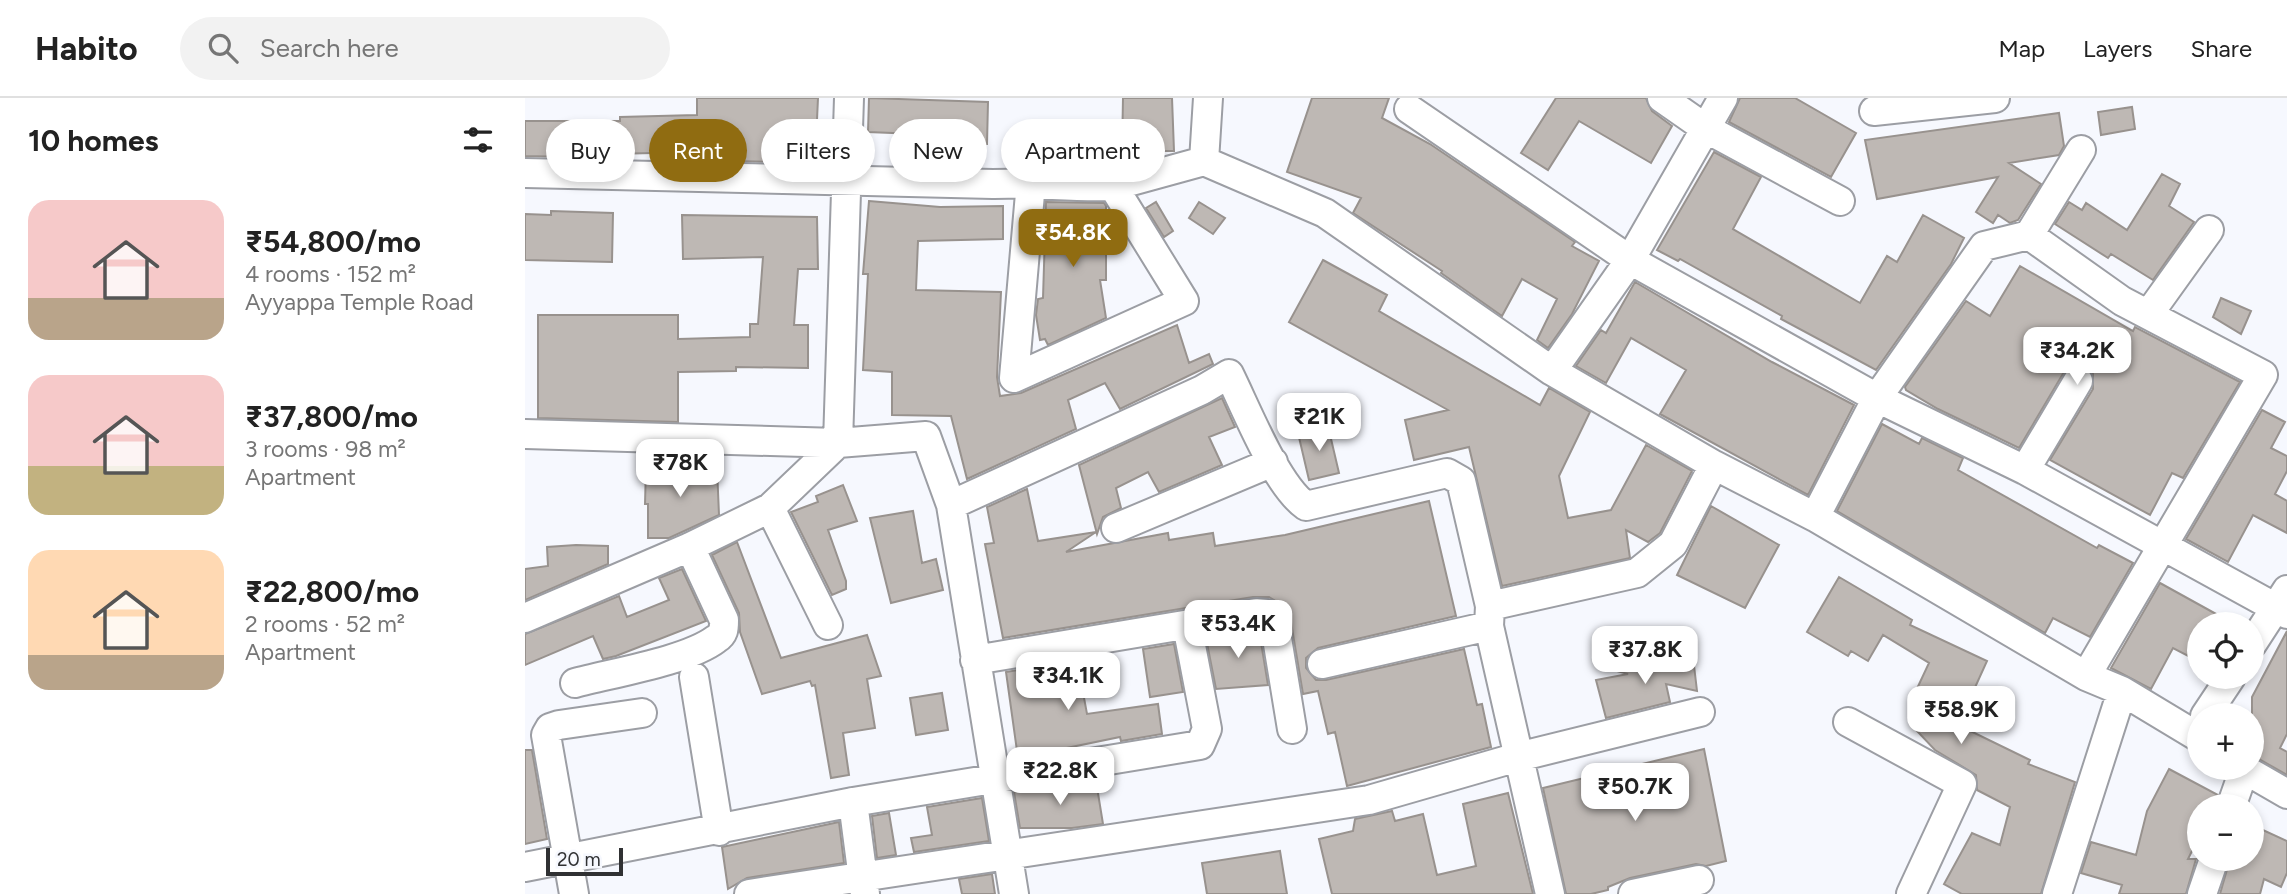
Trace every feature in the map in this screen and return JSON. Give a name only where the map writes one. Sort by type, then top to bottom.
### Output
[{"type":"street","points":[[848,119],[849,98]]},
{"type":"street","points":[[1204,161],[1208,98]]},
{"type":"street","points":[[1662,98],[1705,128],[1840,201]]},
{"type":"street","points":[[1552,371],[1630,260],[1723,98]]},
{"type":"street","points":[[1874,111],[1995,98]]},
{"type":"street","points":[[1409,109],[1630,260],[1877,398],[2025,470],[2161,547],[2283,604],[2264,629]]},
{"type":"street","points":[[1815,516],[1877,398],[1984,246],[2029,235],[2081,150]]},
{"type":"street","points":[[875,180],[1113,186],[1204,161],[1325,214],[1552,371],[1714,465],[1815,516],[2086,676],[2187,722]]},
{"type":"street","points":[[525,173],[761,177]]},
{"type":"street","points":[[525,618],[690,547],[770,508],[838,443],[846,182]]},
{"type":"street","points":[[1031,182],[1014,378],[1184,301],[1113,186]]},
{"type":"street","points":[[2148,315],[2209,230]]},
{"type":"street","points":[[2029,235],[2122,301],[2263,375],[2086,676]]},
{"type":"street","points":[[951,505],[1202,390],[1229,374],[1273,462],[1295,498],[1306,506],[1447,473],[1456,476],[1461,481],[1518,757],[1550,894]]},
{"type":"street","points":[[2025,470],[2078,381]]},
{"type":"street","points":[[525,434],[838,443],[926,436],[951,505],[993,779],[1014,894]]},
{"type":"street","points":[[1115,528],[1273,462]]},
{"type":"street","points":[[1322,664],[1637,573],[1673,544],[1714,465]]},
{"type":"street","points":[[770,508],[828,625]]},
{"type":"street","points":[[575,683],[688,652],[717,639],[723,632],[724,620],[690,547]]},
{"type":"street","points":[[975,660],[1256,613],[1267,614],[1274,620],[1292,729]]},
{"type":"street","points":[[525,867],[566,857],[719,831],[853,802],[1200,745],[1207,729],[1187,625]]},
{"type":"street","points":[[694,677],[719,831]]},
{"type":"street","points":[[2057,894],[2122,691]]},
{"type":"street","points":[[749,894],[864,886],[1008,853],[1369,800],[1518,757],[1700,712]]},
{"type":"street","points":[[574,894],[546,736],[550,728],[559,725],[642,713]]},
{"type":"street","points":[[1848,722],[1962,784],[1911,894]]},
{"type":"street","points":[[2262,780],[2287,794]]},
{"type":"street","points":[[853,802],[864,886]]},
{"type":"street","points":[[2202,894],[2210,871]]},
{"type":"street","points":[[1633,894],[1699,880]]},
{"type":"building","points":[[697,98],[818,98],[817,119],[761,119],[761,162],[747,161],[747,119],[649,119],[649,153],[635,153],[635,119],[620,119],[697,115]]},
{"type":"building","points":[[869,98],[988,102],[987,144],[987,119],[889,119],[889,133],[875,132],[875,119],[868,119]]},
{"type":"building","points":[[1123,98],[1172,98],[1174,151],[1165,151],[1165,119],[1123,119]]},
{"type":"building","points":[[1312,98],[1389,98],[1382,118],[1430,144],[1575,242],[1572,246],[1599,261],[1572,314],[1548,348],[1537,340],[1557,299],[1522,279],[1502,316],[1441,273],[1442,271],[1353,213],[1361,198],[1287,172]]},
{"type":"building","points":[[1556,98],[1646,98],[1652,111],[1672,126],[1651,163],[1579,121],[1548,170],[1521,153]]},
{"type":"building","points":[[1740,98],[1795,98],[1856,133],[1831,177],[1729,122]]},
{"type":"building","points":[[2132,107],[2135,129],[2101,135],[2098,112]]},
{"type":"building","points":[[2059,113],[2064,146],[2059,155],[2009,163],[2041,184],[2018,220],[2010,223],[1998,215],[1993,223],[1976,212],[1998,177],[1877,199],[1865,140]]},
{"type":"building","points":[[525,121],[546,121],[546,156],[525,156]]},
{"type":"building","points":[[1714,152],[1761,177],[1733,229],[1860,303],[1887,256],[1897,262],[1923,215],[1964,238],[1951,264],[1876,370],[1781,319],[1782,316],[1680,259],[1678,261],[1657,250]]},
{"type":"building","points":[[2162,174],[2180,184],[2169,206],[2194,222],[2153,280],[2111,254],[2108,258],[2055,224],[2069,202],[2082,210],[2086,203],[2127,230]]},
{"type":"building","points":[[869,201],[940,207],[1003,206],[1003,239],[918,241],[916,290],[1001,292],[997,377],[1000,396],[1021,393],[1177,325],[1189,363],[1209,354],[1213,364],[1120,409],[1105,383],[1068,400],[1076,429],[967,479],[951,416],[892,415],[892,372],[863,370],[868,274],[863,274]]},
{"type":"building","points":[[1046,202],[1104,203],[1106,206],[1106,280],[1100,280],[1106,318],[1048,345],[1045,339],[1040,340],[1036,315],[1038,299],[1043,298]]},
{"type":"building","points":[[1156,202],[1173,231],[1164,237],[1146,208]]},
{"type":"building","points":[[1199,202],[1225,218],[1213,234],[1189,218]]},
{"type":"building","points":[[551,211],[613,213],[612,262],[525,260],[525,214],[551,215]]},
{"type":"building","points":[[682,215],[817,217],[818,269],[798,269],[794,325],[808,325],[808,368],[736,367],[736,371],[678,372],[678,422],[538,418],[538,315],[678,315],[678,339],[750,337],[750,324],[758,324],[763,257],[683,259]]},
{"type":"building","points":[[1323,260],[1387,295],[1379,311],[1540,405],[1549,388],[1590,412],[1559,476],[1568,518],[1611,510],[1646,445],[1692,471],[1660,533],[1648,542],[1626,530],[1630,558],[1502,586],[1469,447],[1414,460],[1405,420],[1448,410],[1289,322]]},
{"type":"building","points":[[2020,266],[2133,331],[2135,327],[2240,382],[2183,478],[2172,473],[2150,515],[2050,460],[2093,389],[2093,374],[2086,366],[2078,364],[2064,372],[2019,448],[1938,409],[1906,390],[1905,387],[1966,301],[1990,316]]},
{"type":"building","points":[[1635,282],[1772,362],[1854,405],[1808,495],[1660,414],[1686,370],[1631,338],[1606,383],[1576,366],[1601,330],[1606,333]]},
{"type":"building","points":[[2221,298],[2251,311],[2241,334],[2213,317]]},
{"type":"building","points":[[1222,398],[1235,427],[1209,437],[1222,465],[1159,492],[1148,472],[1116,488],[1121,508],[1103,517],[1097,534],[1079,465]]},
{"type":"building","points":[[2262,410],[2285,422],[2271,448],[2287,456],[2287,471],[2275,494],[2287,501],[2287,533],[2253,515],[2228,562],[2186,539]]},
{"type":"building","points":[[1882,424],[1919,444],[1922,438],[1963,458],[1958,470],[2097,548],[2099,545],[2133,563],[2090,637],[2053,618],[2045,633],[1837,511]]},
{"type":"building","points":[[1328,426],[1339,473],[1309,480],[1298,433]]},
{"type":"building","points":[[646,467],[717,468],[719,515],[669,538],[648,538]]},
{"type":"building","points":[[843,485],[857,521],[828,530],[846,581],[846,589],[832,595],[791,512],[818,502],[816,496]]},
{"type":"building","points":[[1027,489],[1038,541],[1096,532],[1066,552],[1168,533],[1169,540],[1213,533],[1215,546],[1285,535],[1429,501],[1456,616],[1318,648],[1306,658],[1306,668],[1316,680],[1326,680],[1464,649],[1477,705],[1482,704],[1491,747],[1347,786],[1335,732],[1328,734],[1318,691],[1303,694],[1290,616],[1285,607],[1269,597],[1253,597],[1003,638],[985,544],[994,543],[987,507]]},
{"type":"building","points":[[1711,506],[1779,545],[1745,608],[1677,575]]},
{"type":"building","points":[[913,511],[922,563],[936,559],[943,590],[891,603],[870,518]]},
{"type":"building","points":[[737,542],[781,658],[867,635],[881,676],[867,679],[875,728],[843,733],[849,775],[831,778],[815,685],[812,686],[810,681],[762,694],[740,632],[739,613],[712,555]]},
{"type":"building","points":[[608,546],[608,564],[525,600],[525,569],[548,566],[547,547]]},
{"type":"building","points":[[682,569],[706,621],[616,656],[603,659],[593,636],[525,665],[525,634],[619,596],[627,617],[669,600],[659,578]]},
{"type":"building","points":[[1839,577],[1912,620],[1910,625],[1987,661],[1958,725],[2030,760],[2028,764],[2075,782],[2041,894],[1962,894],[1944,884],[1972,833],[2000,845],[2010,807],[1977,790],[1976,775],[1935,750],[1916,730],[1922,698],[1914,695],[1929,663],[1883,635],[1868,661],[1851,651],[1848,656],[1807,632]]},
{"type":"building","points":[[2160,583],[2212,612],[2187,612],[2187,655],[2173,648],[2151,689],[2111,668]]},
{"type":"building","points":[[1259,630],[1268,685],[1216,689],[1206,638]]},
{"type":"building","points":[[2287,631],[2287,734],[2280,748],[2287,752],[2287,775],[2264,762],[2264,703],[2252,703],[2252,697],[2256,689],[2264,689],[2264,674]]},
{"type":"building","points":[[1174,644],[1183,692],[1150,697],[1143,649]]},
{"type":"building","points":[[1693,657],[1697,691],[1666,684],[1670,702],[1606,718],[1596,680],[1628,674],[1617,671]]},
{"type":"building","points":[[1077,660],[1087,714],[1158,704],[1162,734],[1121,741],[1120,737],[1018,758],[1006,672]]},
{"type":"building","points":[[942,693],[948,730],[916,735],[910,698]]},
{"type":"building","points":[[1704,749],[1726,861],[1706,866],[1696,864],[1630,878],[1608,887],[1608,890],[1591,894],[1566,894],[1543,788]]},
{"type":"building","points":[[525,750],[532,750],[547,839],[525,844]]},
{"type":"building","points":[[2169,769],[2216,794],[2187,794],[2187,871],[2193,871],[2186,894],[2119,894],[2122,885],[2081,873],[2091,842],[2136,855],[2147,811]]},
{"type":"building","points":[[1096,781],[1103,824],[1072,828],[1020,828],[1014,792]]},
{"type":"building","points":[[1508,793],[1533,894],[1332,894],[1319,839],[1353,831],[1355,819],[1392,811],[1395,821],[1423,814],[1437,875],[1476,866],[1463,804]]},
{"type":"building","points":[[982,798],[989,841],[914,852],[911,838],[932,835],[927,807]]},
{"type":"building","points":[[889,813],[896,855],[877,858],[872,816]]},
{"type":"building","points":[[839,822],[844,863],[747,878],[728,889],[722,847]]},
{"type":"building","points":[[2264,830],[2287,841],[2287,873],[2281,887],[2264,879],[2260,894],[2220,894],[2227,871],[2264,871]]},
{"type":"building","points":[[1280,851],[1287,894],[1207,894],[1202,863]]},
{"type":"building","points":[[992,874],[995,894],[962,894],[959,879]]}]
